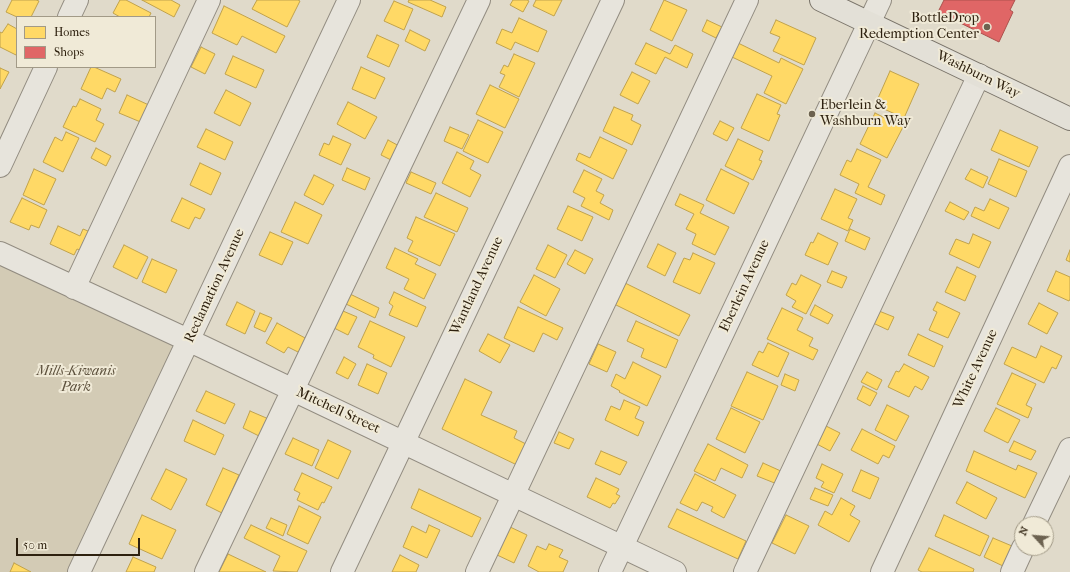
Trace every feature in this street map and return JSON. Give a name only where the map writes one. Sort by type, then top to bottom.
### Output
[{"type":"main road","name":"Washburn Way","points":[[821,0],[1070,119]]},
{"type":"street","points":[[69,16],[77,0]]},
{"type":"street","points":[[74,288],[209,0]]},
{"type":"street","name":"Reclamation Avenue","points":[[79,572],[349,0]]},
{"type":"street","points":[[206,572],[479,0]]},
{"type":"street","name":"Wantland Avenue","points":[[342,572],[613,0]]},
{"type":"street","points":[[477,572],[747,0]]},
{"type":"street","name":"Eberlein Avenue","points":[[610,572],[880,0]]},
{"type":"street","points":[[0,166],[46,68]]},
{"type":"street","points":[[745,572],[979,76]]},
{"type":"street","name":"White Avenue","points":[[882,572],[1070,166]]},
{"type":"street","name":"Mitchell Street","points":[[0,253],[293,390],[675,572]]},
{"type":"street","points":[[1038,516],[1070,449]]},
{"type":"street","points":[[1012,572],[1019,556]]},
{"type":"green space","name":"Mills-Kiwanis Park","points":[[0,263],[177,344],[68,572],[0,572]]},
{"type":"building: Homes","points":[[12,0],[39,1],[32,16],[16,17],[6,12]]},
{"type":"building: Homes","points":[[120,0],[126,0],[151,13],[150,16],[118,16],[113,13]]},
{"type":"building: Homes","points":[[142,0],[171,0],[180,5],[174,17]]},
{"type":"building: Homes","points":[[257,0],[300,1],[287,27],[252,9]]},
{"type":"building: Homes","points":[[409,0],[430,0],[446,7],[442,17],[408,2]]},
{"type":"building: Homes","points":[[513,0],[529,1],[523,12],[510,5]]},
{"type":"building: Homes","points":[[536,0],[562,0],[554,16],[533,6]]},
{"type":"building: Homes","points":[[664,0],[687,10],[672,41],[650,30]]},
{"type":"building: Homes","points":[[394,1],[413,9],[404,30],[384,21]]},
{"type":"building: Homes","points":[[224,6],[285,36],[276,53],[242,36],[237,45],[212,33]]},
{"type":"building: Homes","points":[[519,18],[547,31],[538,52],[515,42],[511,50],[496,43],[502,29],[512,33]]},
{"type":"building: Homes","points":[[707,20],[722,27],[716,38],[702,31]]},
{"type":"building: Homes","points":[[776,20],[816,38],[804,65],[773,51],[780,37],[770,33]]},
{"type":"building: Homes","points":[[8,24],[16,28],[16,55],[0,47],[0,32],[2,33]]},
{"type":"building: Homes","points":[[410,30],[430,40],[425,51],[405,41]]},
{"type":"building: Homes","points":[[377,35],[399,45],[389,67],[367,57]]},
{"type":"building: Homes","points":[[646,43],[670,54],[675,45],[693,54],[687,68],[665,57],[656,74],[635,64]]},
{"type":"building: Homes","points":[[738,43],[779,63],[781,58],[803,69],[786,104],[764,93],[772,76],[732,57]]},
{"type":"building: Homes","points":[[201,47],[215,54],[205,74],[191,67]]},
{"type":"building: Homes","points":[[514,54],[535,63],[519,97],[499,87],[505,75],[500,73],[504,65],[508,67]]},
{"type":"building: Homes","points":[[233,56],[264,70],[256,88],[225,74]]},
{"type":"building: Homes","points":[[361,67],[385,78],[375,99],[352,89]]},
{"type":"building: Homes","points":[[0,68],[9,72],[0,89]]},
{"type":"building: Homes","points":[[91,68],[96,68],[121,79],[115,92],[107,88],[102,99],[81,89]]},
{"type":"building: Homes","points":[[890,71],[919,84],[904,118],[875,105]]},
{"type":"building: Homes","points":[[632,72],[650,81],[638,104],[620,95]]},
{"type":"building: Homes","points":[[490,85],[519,99],[505,128],[476,114]]},
{"type":"building: Homes","points":[[226,90],[251,103],[240,126],[214,113]]},
{"type":"building: Homes","points":[[757,94],[781,105],[777,114],[780,115],[769,141],[741,128]]},
{"type":"building: Homes","points":[[127,95],[151,106],[143,123],[119,113]]},
{"type":"building: Homes","points":[[80,99],[101,109],[96,120],[104,124],[95,142],[63,127],[73,106],[76,107]]},
{"type":"building: Homes","points":[[348,102],[377,117],[365,139],[337,124]]},
{"type":"building: Homes","points":[[614,107],[633,115],[631,120],[641,125],[632,145],[603,131]]},
{"type":"building: Homes","points":[[875,113],[903,127],[887,158],[860,144]]},
{"type":"building: Homes","points":[[478,120],[503,132],[488,163],[463,151]]},
{"type":"building: Homes","points":[[720,121],[734,128],[727,141],[713,134]]},
{"type":"building: Homes","points":[[450,127],[469,135],[462,149],[444,141]]},
{"type":"building: Homes","points":[[206,129],[233,142],[225,160],[197,147]]},
{"type":"building: Homes","points":[[1000,130],[1038,147],[1029,167],[991,150]]},
{"type":"building: Homes","points":[[66,132],[79,138],[63,172],[43,162],[55,137],[62,141]]},
{"type":"building: Homes","points":[[333,136],[351,144],[341,165],[319,155],[324,143],[329,145]]},
{"type":"building: Homes","points":[[600,137],[627,150],[613,179],[576,160],[579,153],[590,158]]},
{"type":"building: Homes","points":[[738,139],[763,151],[759,160],[762,161],[753,180],[725,166]]},
{"type":"building: Homes","points":[[388,140],[401,147],[393,161],[381,155]]},
{"type":"building: Homes","points":[[96,148],[111,156],[106,166],[91,158]]},
{"type":"building: Homes","points":[[857,149],[881,160],[868,187],[885,195],[881,205],[855,193],[859,184],[840,175],[847,160],[851,162]]},
{"type":"building: Homes","points":[[457,152],[474,161],[470,169],[481,175],[470,197],[442,183]]},
{"type":"building: Homes","points":[[999,159],[1027,171],[1016,197],[988,184]]},
{"type":"building: Homes","points":[[200,163],[221,173],[211,195],[190,185]]},
{"type":"building: Homes","points":[[347,168],[370,178],[365,190],[342,180]]},
{"type":"building: Homes","points":[[34,169],[56,179],[44,205],[23,195]]},
{"type":"building: Homes","points":[[721,169],[749,183],[734,214],[706,200]]},
{"type":"building: Homes","points":[[971,169],[988,177],[983,188],[965,179]]},
{"type":"building: Homes","points":[[584,170],[602,179],[596,191],[604,195],[600,203],[613,210],[609,220],[581,206],[585,198],[573,192]]},
{"type":"building: Homes","points":[[411,172],[436,183],[431,194],[406,183]]},
{"type":"building: Homes","points":[[314,175],[334,185],[323,205],[304,195]]},
{"type":"building: Homes","points":[[835,189],[857,199],[848,218],[853,220],[848,231],[821,219]]},
{"type":"building: Homes","points":[[436,193],[468,208],[457,232],[424,217]]},
{"type":"building: Homes","points":[[680,194],[704,205],[700,213],[729,227],[715,255],[692,244],[696,234],[686,229],[694,214],[675,205]]},
{"type":"building: Homes","points":[[22,198],[47,210],[39,228],[31,225],[29,230],[10,222]]},
{"type":"building: Homes","points":[[182,198],[205,209],[200,219],[195,217],[189,229],[171,221]]},
{"type":"building: Homes","points":[[990,199],[1009,208],[999,229],[971,216],[975,207],[984,211]]},
{"type":"building: Homes","points":[[295,202],[322,215],[308,244],[281,232]]},
{"type":"building: Homes","points":[[950,202],[969,212],[964,220],[945,211]]},
{"type":"building: Homes","points":[[568,206],[593,217],[582,241],[557,229]]},
{"type":"building: Homes","points":[[416,217],[455,234],[440,266],[408,251],[413,241],[407,238]]},
{"type":"building: Homes","points":[[58,226],[80,236],[83,229],[93,233],[84,252],[77,249],[74,255],[50,244]]},
{"type":"building: Homes","points":[[850,229],[870,238],[865,250],[845,241]]},
{"type":"building: Homes","points":[[270,232],[293,242],[282,265],[259,255]]},
{"type":"building: Homes","points":[[818,233],[838,243],[828,265],[805,255],[811,242],[813,243]]},
{"type":"building: Homes","points":[[973,234],[991,242],[979,268],[949,254],[956,239],[969,244]]},
{"type":"building: Homes","points":[[658,244],[676,253],[665,276],[647,267]]},
{"type":"building: Homes","points":[[124,245],[148,257],[137,279],[113,267]]},
{"type":"building: Homes","points":[[548,245],[567,255],[555,278],[536,269]]},
{"type":"building: Homes","points":[[395,248],[418,259],[415,264],[436,274],[424,299],[404,289],[409,279],[386,268]]},
{"type":"building: Homes","points":[[575,250],[593,259],[585,274],[567,264]]},
{"type":"building: Homes","points":[[1070,250],[1070,262],[1066,260]]},
{"type":"building: Homes","points":[[693,253],[715,263],[700,294],[673,282],[684,258],[690,260]]},
{"type":"building: Homes","points":[[152,259],[177,270],[166,293],[142,282]]},
{"type":"building: Homes","points":[[957,267],[976,276],[965,301],[945,292]]},
{"type":"building: Homes","points":[[832,271],[847,277],[842,288],[827,282]]},
{"type":"building: Homes","points":[[1056,271],[1070,277],[1069,301],[1047,291]]},
{"type":"building: Homes","points":[[534,275],[560,289],[546,316],[520,302]]},
{"type":"building: Homes","points":[[801,275],[821,285],[806,314],[792,307],[796,301],[786,295],[792,283],[796,285]]},
{"type":"building: Homes","points":[[623,282],[690,315],[679,336],[612,303]]},
{"type":"building: Homes","points":[[394,292],[426,307],[417,327],[389,315],[393,306],[389,303]]},
{"type":"building: Homes","points":[[350,294],[379,308],[375,318],[346,304]]},
{"type":"building: Homes","points":[[237,302],[255,311],[245,334],[226,325]]},
{"type":"building: Homes","points":[[937,302],[960,313],[948,338],[929,330],[937,312],[933,310]]},
{"type":"building: Homes","points":[[1039,303],[1058,313],[1047,334],[1028,324]]},
{"type":"building: Homes","points":[[815,305],[833,315],[828,324],[810,315]]},
{"type":"building: Homes","points":[[518,307],[563,328],[557,340],[543,333],[534,352],[504,338]]},
{"type":"building: Homes","points":[[782,308],[803,318],[797,330],[813,338],[809,346],[818,350],[813,360],[767,339]]},
{"type":"building: Homes","points":[[343,311],[357,317],[348,335],[334,328]]},
{"type":"building: Homes","points":[[879,311],[894,317],[888,330],[873,323]]},
{"type":"building: Homes","points":[[260,313],[272,318],[265,332],[254,327]]},
{"type":"building: Homes","points":[[370,321],[405,337],[391,367],[373,358],[374,355],[358,347]]},
{"type":"building: Homes","points":[[636,321],[678,340],[666,368],[641,357],[644,349],[627,341]]},
{"type":"building: Homes","points":[[277,323],[307,339],[300,353],[288,347],[284,353],[266,343]]},
{"type":"building: Homes","points":[[488,334],[510,345],[500,363],[479,351]]},
{"type":"building: Homes","points":[[918,334],[943,346],[934,367],[908,355]]},
{"type":"building: Homes","points":[[768,343],[789,353],[778,377],[752,365],[759,351],[763,353]]},
{"type":"building: Homes","points":[[598,344],[616,352],[607,372],[589,364]]},
{"type":"building: Homes","points":[[1041,346],[1062,356],[1056,369],[1052,367],[1044,383],[1004,364],[1012,347],[1036,358]]},
{"type":"building: Homes","points":[[344,357],[356,364],[348,379],[336,373]]},
{"type":"building: Homes","points":[[633,362],[661,376],[647,406],[619,392],[620,391],[611,386],[616,374],[625,379]]},
{"type":"building: Homes","points":[[367,364],[387,373],[378,394],[358,385]]},
{"type":"building: Homes","points":[[904,364],[929,377],[922,390],[915,386],[909,397],[888,387],[896,371],[899,372]]},
{"type":"building: Homes","points":[[747,372],[778,386],[763,420],[731,406]]},
{"type":"building: Homes","points":[[867,372],[882,380],[877,390],[861,382]]},
{"type":"building: Homes","points":[[1012,373],[1036,384],[1026,405],[1032,408],[1028,418],[997,404]]},
{"type":"building: Homes","points":[[785,374],[799,380],[795,391],[781,385]]},
{"type":"building: Homes","points":[[465,379],[492,392],[481,415],[517,431],[514,438],[526,444],[517,465],[442,429]]},
{"type":"building: Homes","points":[[863,386],[877,393],[870,406],[857,399]]},
{"type":"building: Homes","points":[[206,391],[235,404],[225,424],[196,411]]},
{"type":"building: Homes","points":[[624,400],[640,407],[635,418],[644,422],[638,436],[605,420],[611,406],[620,410]]},
{"type":"building: Homes","points":[[887,405],[909,416],[896,441],[875,430]]},
{"type":"building: Homes","points":[[731,408],[760,422],[745,453],[716,439]]},
{"type":"building: Homes","points":[[996,408],[1020,420],[1008,443],[984,431]]},
{"type":"building: Homes","points":[[250,411],[271,420],[263,438],[243,428]]},
{"type":"building: Homes","points":[[193,420],[224,435],[215,455],[184,441]]},
{"type":"building: Homes","points":[[824,425],[840,433],[830,451],[815,443]]},
{"type":"building: Homes","points":[[862,429],[895,446],[889,458],[883,455],[878,464],[851,450]]},
{"type":"building: Homes","points":[[559,432],[574,439],[569,449],[554,443]]},
{"type":"building: Homes","points":[[293,438],[319,450],[312,466],[285,454]]},
{"type":"building: Homes","points":[[328,440],[351,451],[338,479],[315,468]]},
{"type":"building: Homes","points":[[1014,441],[1036,451],[1031,460],[1009,451]]},
{"type":"building: Homes","points":[[708,444],[748,465],[742,478],[721,468],[715,481],[694,471]]},
{"type":"building: Homes","points":[[601,451],[627,462],[620,475],[595,464]]},
{"type":"building: Homes","points":[[974,451],[1016,470],[1018,465],[1037,473],[1025,498],[966,471]]},
{"type":"building: Homes","points":[[763,463],[783,472],[777,484],[757,476]]},
{"type":"building: Homes","points":[[822,464],[843,474],[834,493],[821,487],[824,482],[816,478]]},
{"type":"building: Homes","points":[[223,468],[239,475],[222,513],[206,505]]},
{"type":"building: Homes","points":[[166,469],[187,479],[171,510],[151,499]]},
{"type":"building: Homes","points":[[861,470],[879,478],[870,499],[852,491]]},
{"type":"building: Homes","points":[[302,473],[332,487],[324,503],[322,502],[318,510],[297,500],[300,493],[294,490]]},
{"type":"building: Homes","points":[[695,474],[736,495],[724,518],[711,511],[713,507],[702,502],[697,511],[680,503]]},
{"type":"building: Homes","points":[[596,478],[619,489],[616,494],[620,496],[615,504],[613,503],[610,508],[587,497]]},
{"type":"building: Homes","points":[[967,482],[997,498],[986,519],[956,503]]},
{"type":"building: Homes","points":[[815,488],[833,495],[828,506],[810,499]]},
{"type":"building: Homes","points":[[419,489],[481,518],[472,537],[411,508]]},
{"type":"building: Homes","points":[[841,498],[855,506],[850,515],[860,521],[849,542],[818,525],[825,511],[832,515]]},
{"type":"building: Homes","points":[[299,506],[321,517],[308,544],[287,534]]},
{"type":"building: Homes","points":[[677,509],[746,541],[738,559],[668,527]]},
{"type":"building: Homes","points":[[142,515],[176,530],[162,559],[129,544]]},
{"type":"building: Homes","points":[[786,515],[809,526],[795,554],[772,543]]},
{"type":"building: Homes","points":[[944,515],[989,536],[980,556],[935,536]]},
{"type":"building: Homes","points":[[271,518],[287,525],[283,536],[266,528]]},
{"type":"building: Homes","points":[[251,525],[307,551],[297,572],[273,571],[280,556],[244,538]]},
{"type":"building: Homes","points":[[429,525],[440,530],[427,558],[403,547],[412,526],[426,533]]},
{"type":"building: Homes","points":[[508,526],[527,535],[514,563],[495,554]]},
{"type":"building: Homes","points":[[993,538],[1012,546],[1003,566],[984,557]]},
{"type":"building: Homes","points":[[549,544],[563,550],[559,557],[568,561],[563,572],[539,572],[528,566],[537,546],[546,550]]},
{"type":"building: Homes","points":[[929,548],[974,569],[973,572],[922,572],[918,570]]},
{"type":"building: Homes","points":[[228,554],[266,572],[219,572]]},
{"type":"building: Homes","points":[[400,555],[419,565],[416,572],[392,572]]},
{"type":"building: Homes","points":[[133,557],[156,567],[154,572],[126,572]]},
{"type":"building: Homes","points":[[14,563],[31,572],[10,572]]},
{"type":"building: Shops","name":"BottleDrop Redemption Center","points":[[944,0],[1015,0],[1010,10],[1013,12],[999,42],[938,12]]},
{"type":"place","name":"BottleDrop Redemption Center","points":[[987,27]]},
{"type":"place","name":"Eberlein & Washburn Way","points":[[812,114]]}]
